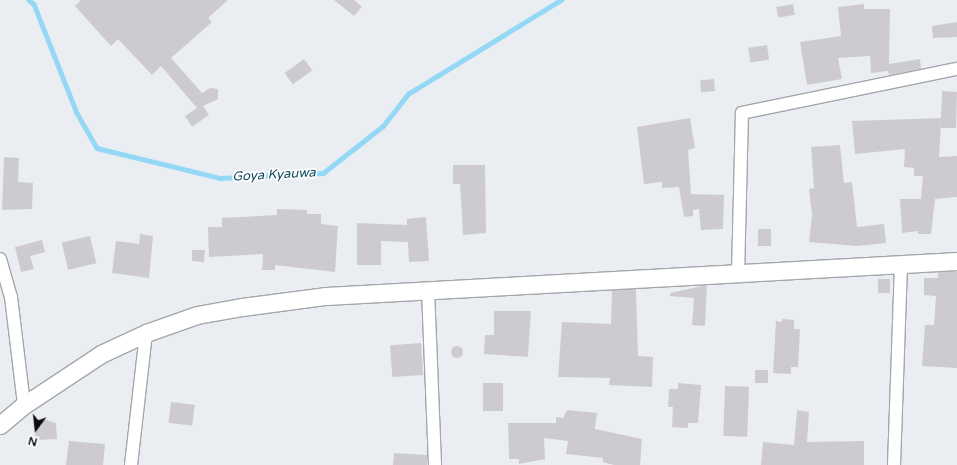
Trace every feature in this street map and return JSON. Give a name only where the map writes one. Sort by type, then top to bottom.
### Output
[{"type":"street","points":[[738,275],[742,113],[957,69]]},
{"type":"street","points":[[0,259],[11,297],[24,405]]},
{"type":"street","points":[[0,425],[24,405],[100,354],[146,333],[197,315],[242,307],[326,296],[738,275],[901,263],[957,261]]},
{"type":"street","points":[[894,465],[901,263]]},
{"type":"street","points":[[428,290],[435,465]]},
{"type":"street","points":[[131,465],[146,333]]},
{"type":"building","points":[[81,0],[228,0],[208,18],[212,22],[171,58],[202,93],[210,88],[218,89],[218,99],[203,106],[209,115],[192,127],[185,116],[197,108],[161,66],[152,75],[118,39],[111,46],[75,6]]},
{"type":"building","points":[[334,0],[354,0],[362,7],[354,16]]},
{"type":"building","points":[[793,4],[795,15],[778,18],[776,7]]},
{"type":"building","points":[[864,4],[864,9],[890,9],[889,64],[920,59],[921,69],[889,75],[888,71],[871,73],[870,56],[838,58],[842,79],[807,85],[800,42],[841,36],[838,7]]},
{"type":"building","points":[[957,22],[957,37],[933,38],[932,26]]},
{"type":"building","points":[[767,45],[769,60],[750,62],[748,48]]},
{"type":"building","points":[[304,59],[312,70],[293,84],[285,73]]},
{"type":"building","points":[[714,79],[715,91],[701,92],[700,80]]},
{"type":"building","points":[[942,91],[957,92],[956,128],[941,128],[941,122],[939,157],[957,156],[957,197],[935,199],[931,234],[918,234],[918,231],[902,233],[900,199],[921,199],[923,176],[914,176],[914,168],[904,167],[905,149],[855,154],[852,121],[941,118]]},
{"type":"building","points":[[690,118],[695,148],[688,150],[691,194],[724,195],[723,229],[701,230],[699,209],[693,210],[693,216],[684,217],[679,187],[662,188],[662,182],[644,184],[637,127]]},
{"type":"building","points":[[840,145],[844,183],[852,182],[857,227],[884,224],[886,243],[857,246],[809,242],[812,215],[809,189],[814,188],[811,147]]},
{"type":"building","points":[[4,157],[19,158],[18,182],[33,183],[32,209],[2,210]]},
{"type":"building","points":[[453,165],[485,165],[486,233],[463,235],[460,184],[453,184]]},
{"type":"building","points":[[277,209],[307,210],[307,214],[321,214],[321,224],[338,226],[335,272],[275,265],[275,270],[262,270],[263,254],[209,257],[208,227],[222,227],[222,218],[277,215]]},
{"type":"building","points":[[426,217],[429,261],[409,262],[408,242],[381,241],[381,265],[357,265],[357,223],[407,225],[407,219]]},
{"type":"building","points":[[758,229],[771,229],[771,246],[758,246]]},
{"type":"building","points":[[140,234],[153,236],[149,278],[112,273],[116,241],[139,244]]},
{"type":"building","points":[[90,236],[96,263],[68,270],[62,243]]},
{"type":"building","points":[[42,240],[45,252],[30,256],[34,269],[21,272],[15,247]]},
{"type":"building","points":[[192,250],[205,250],[204,262],[192,261]]},
{"type":"building","points":[[938,272],[957,272],[957,368],[922,366],[925,325],[934,325],[936,296],[924,295],[924,278],[938,278]]},
{"type":"building","points":[[878,279],[890,279],[890,293],[878,293]]},
{"type":"building","points":[[707,285],[705,326],[692,325],[694,298],[670,296],[670,293]]},
{"type":"building","points":[[636,289],[638,356],[653,357],[652,387],[609,385],[610,378],[558,377],[562,322],[611,324],[612,290]]},
{"type":"building","points":[[494,311],[531,311],[528,357],[484,354],[485,335],[494,335]]},
{"type":"building","points":[[782,319],[794,320],[794,329],[800,329],[798,367],[791,367],[791,374],[773,373],[776,321],[782,322]]},
{"type":"building","points":[[421,343],[423,375],[392,377],[390,345]]},
{"type":"building","points":[[455,346],[459,346],[463,352],[459,358],[455,358],[451,354],[451,350]]},
{"type":"building","points":[[755,370],[768,370],[768,383],[755,383]]},
{"type":"building","points":[[483,383],[503,383],[503,411],[483,411]]},
{"type":"building","points":[[678,383],[701,385],[698,423],[688,423],[688,428],[672,427],[673,407],[668,407],[669,389],[678,389]]},
{"type":"building","points":[[725,386],[749,387],[747,437],[723,436]]},
{"type":"building","points":[[171,402],[195,405],[192,426],[168,423]]},
{"type":"building","points":[[567,410],[597,413],[595,429],[642,439],[640,465],[614,465],[603,462],[603,458],[566,454],[568,441],[544,438],[545,459],[519,464],[519,459],[509,459],[508,423],[556,423],[556,417],[563,418]]},
{"type":"building","points":[[797,410],[809,412],[807,442],[864,441],[864,465],[761,465],[763,442],[794,445]]},
{"type":"building","points":[[43,419],[56,423],[57,439],[39,440],[40,437],[35,436],[38,420]]},
{"type":"building","points":[[69,441],[105,444],[103,465],[66,465]]},
{"type":"building","points":[[394,453],[427,455],[427,465],[393,465]]},
{"type":"waterway","name":"Goya Kyauwa","points":[[29,0],[34,4],[77,113],[97,148],[220,178],[323,173],[383,126],[408,94],[561,0]]}]
